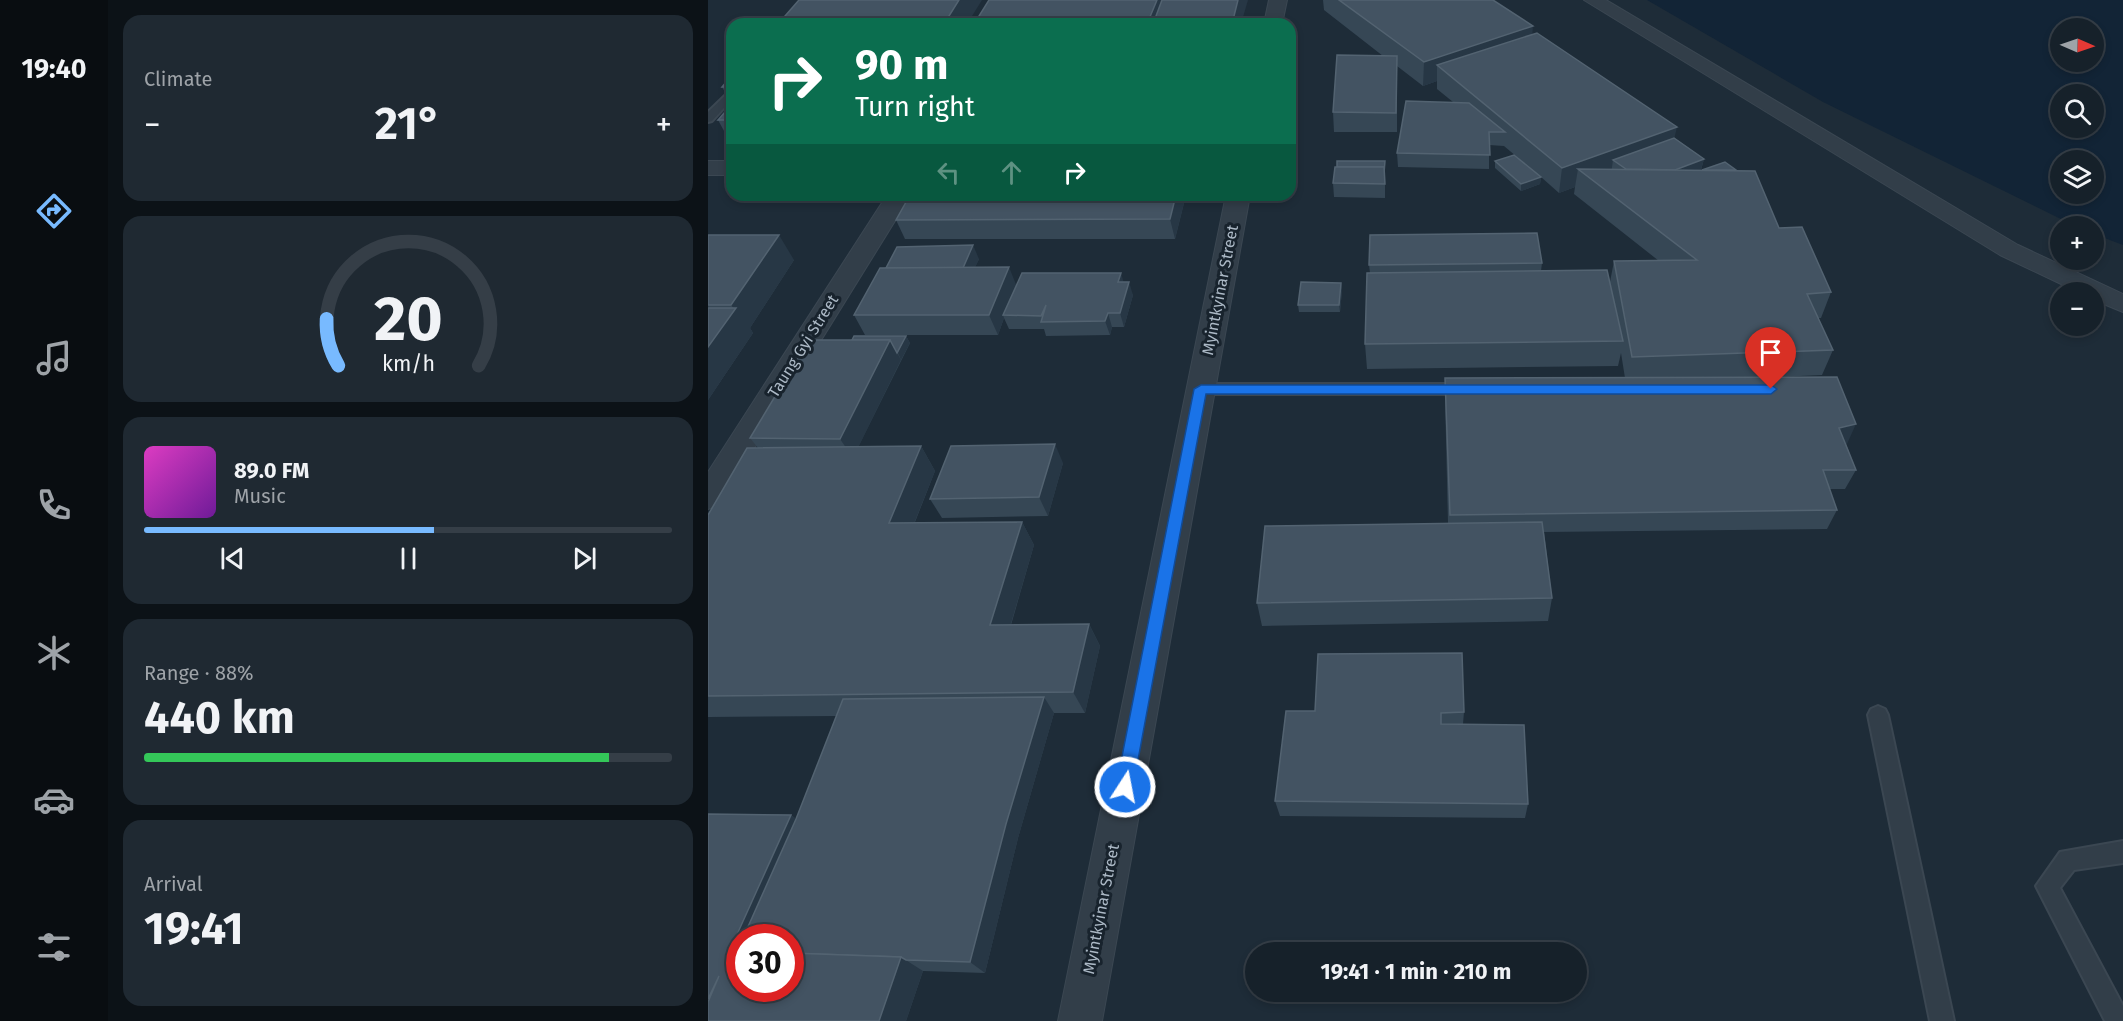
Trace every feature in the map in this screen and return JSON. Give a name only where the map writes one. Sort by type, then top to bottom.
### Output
[{"type":"street","points":[[1274,18],[1278,0]]},
{"type":"street","points":[[1593,0],[2009,250],[2123,304]]},
{"type":"street","points":[[708,168],[726,168]]},
{"type":"street","name":"Taung Gyi Street","points":[[708,497],[895,201]]},
{"type":"street","name":"Myintkyinar Street","points":[[1080,1021],[1237,201]]},
{"type":"lane","points":[[708,119],[726,99]]},
{"type":"lane","points":[[708,119],[724,120]]},
{"type":"lane","points":[[1201,389],[1486,389]]},
{"type":"lane","points":[[1878,715],[1942,1021]]},
{"type":"lane","points":[[2118,1021],[2047,886],[2068,860],[2123,852]]},
{"type":"water","points":[[1647,0],[2123,0],[2123,245],[2104,238],[2104,216],[2055,216],[1823,102]]},
{"type":"building","points":[[799,0],[959,0],[948,18],[783,18]]},
{"type":"building","points":[[989,0],[1157,0],[1150,18],[978,18]]},
{"type":"building","points":[[1162,0],[1238,0],[1234,18],[1155,18]]},
{"type":"building","points":[[1339,0],[1493,0],[1533,26],[1424,62]]},
{"type":"building","points":[[1537,33],[1677,127],[1562,168],[1437,65]]},
{"type":"building","points":[[1337,55],[1397,56],[1396,113],[1333,112]]},
{"type":"building","points":[[1406,101],[1469,103],[1505,132],[1489,132],[1490,155],[1397,153]]},
{"type":"building","points":[[726,111],[726,120],[718,120]]},
{"type":"building","points":[[1674,138],[1704,159],[1675,170],[1626,169],[1613,160]]},
{"type":"building","points":[[1514,155],[1541,177],[1521,184],[1495,161]]},
{"type":"building","points":[[1337,161],[1385,161],[1384,173],[1384,167],[1337,167]]},
{"type":"building","points":[[1725,162],[1736,170],[1702,170]]},
{"type":"building","points":[[1335,167],[1384,167],[1385,184],[1333,183]]},
{"type":"building","points":[[1578,169],[1755,171],[1779,228],[1802,227],[1831,292],[1807,294],[1833,350],[1632,357],[1614,261],[1697,260]]},
{"type":"building","points":[[907,201],[1174,201],[1170,219],[896,220]]},
{"type":"building","points":[[1537,233],[1542,263],[1369,265],[1370,235]]},
{"type":"building","points":[[708,235],[779,235],[731,305],[708,305]]},
{"type":"building","points":[[973,245],[963,268],[886,268],[897,247]]},
{"type":"building","points":[[1009,267],[989,315],[854,315],[880,268]]},
{"type":"building","points":[[1607,270],[1623,341],[1365,344],[1367,273]]},
{"type":"building","points":[[1022,273],[1121,273],[1118,282],[1129,282],[1120,313],[1108,313],[1105,321],[1041,322],[1046,305],[1041,316],[1003,315]]},
{"type":"building","points":[[1301,282],[1341,283],[1339,305],[1298,305]]},
{"type":"building","points":[[708,308],[736,308],[708,347]]},
{"type":"building","points":[[854,336],[906,336],[897,353],[890,340],[852,340]]},
{"type":"building","points":[[809,340],[890,340],[840,439],[750,438]]},
{"type":"building","points":[[1837,377],[1856,424],[1839,428],[1856,470],[1823,470],[1837,510],[1450,515],[1445,378]]},
{"type":"building","points":[[1055,444],[1039,497],[930,499],[951,446]]},
{"type":"building","points":[[921,446],[889,523],[1022,522],[990,625],[1089,624],[1073,692],[708,696],[708,515],[747,448]]},
{"type":"building","points":[[1542,522],[1552,598],[1257,603],[1265,526]]},
{"type":"building","points":[[1462,653],[1464,712],[1441,713],[1441,724],[1524,725],[1528,804],[1275,801],[1286,711],[1315,711],[1318,654]]},
{"type":"building","points":[[1044,697],[1006,824],[970,962],[804,954],[804,924],[749,924],[796,819],[843,699]]},
{"type":"building","points":[[708,814],[791,815],[742,924],[726,924],[726,1002],[804,1002],[804,954],[901,957],[879,1021],[708,1021],[708,1002],[719,976],[708,999]]},
{"type":"route","points":[[1125,787],[1201,389],[1771,389]]}]
